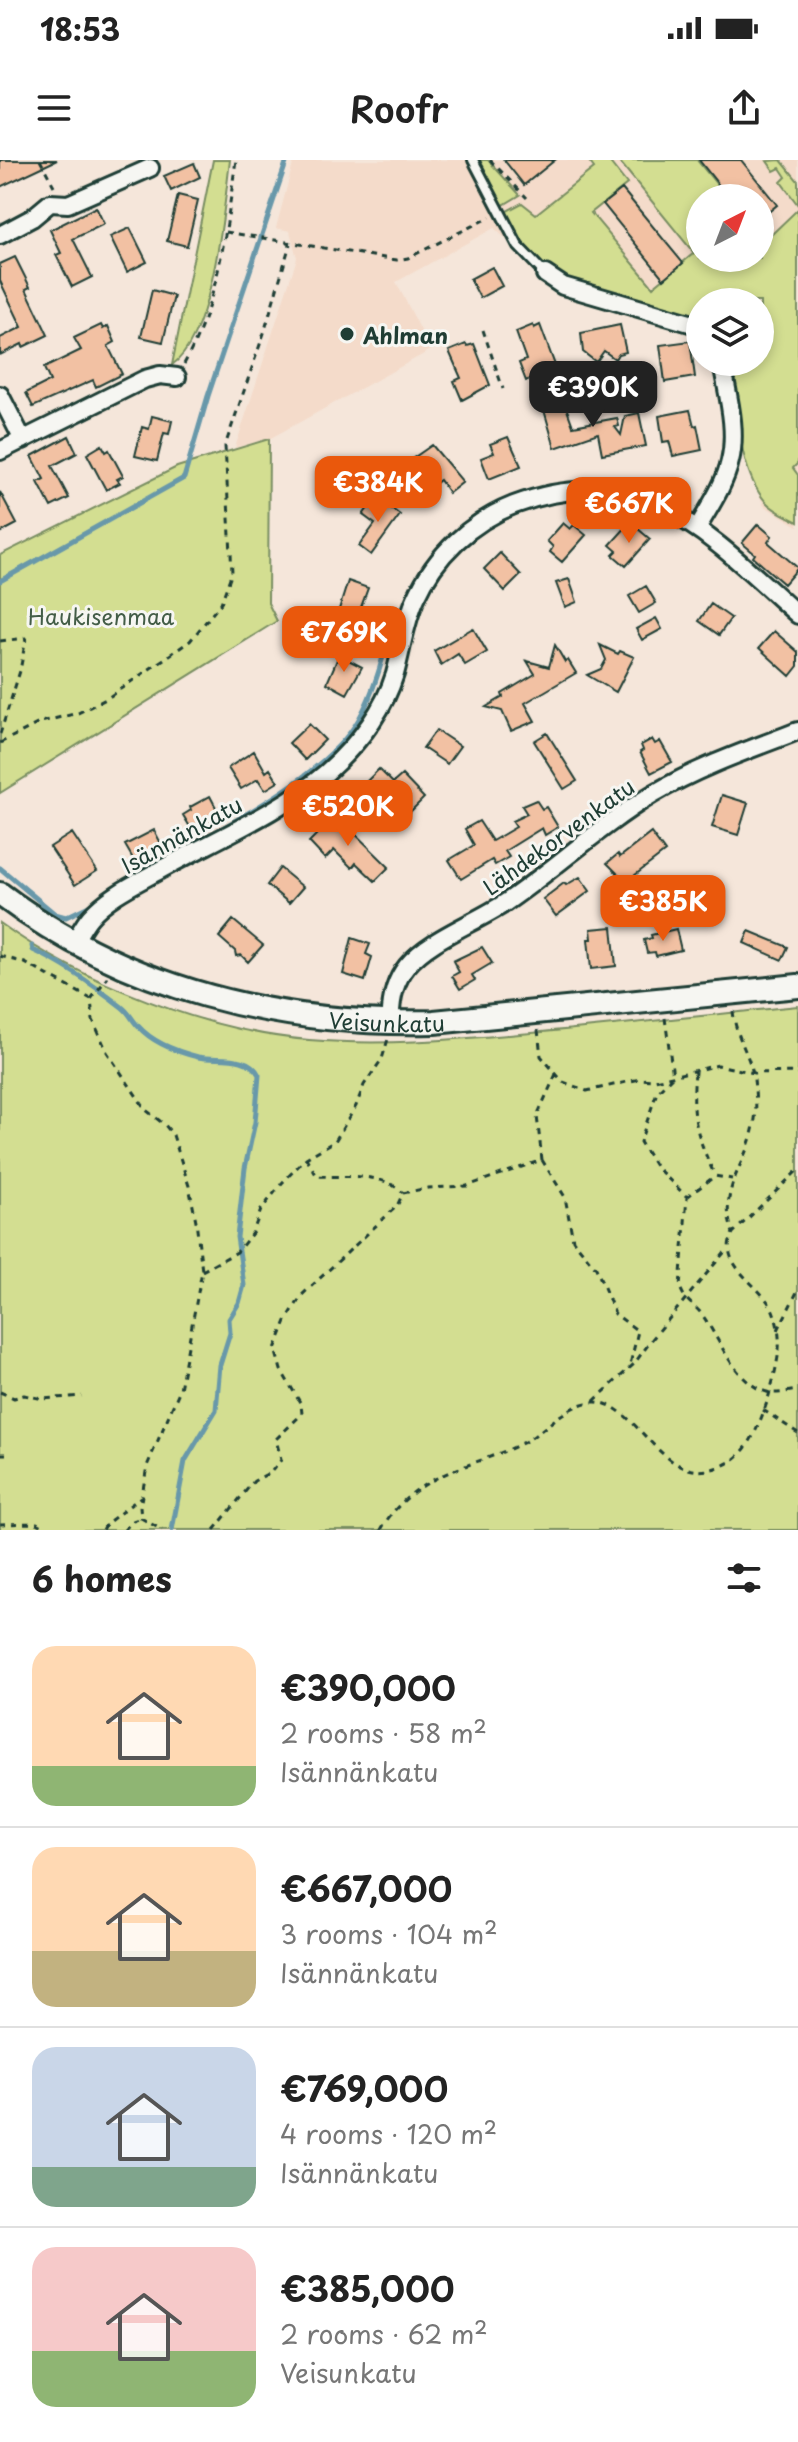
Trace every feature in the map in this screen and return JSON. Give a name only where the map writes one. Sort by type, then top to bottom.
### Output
[{"type":"street","points":[[0,235],[32,218],[54,198],[68,204],[150,168]]},
{"type":"street","points":[[545,274],[563,286],[686,322]]},
{"type":"street","points":[[0,451],[145,379],[160,375],[177,377]]},
{"type":"street","points":[[698,527],[725,477],[732,449],[724,376]]},
{"type":"street","points":[[0,395],[23,440]]},
{"type":"street","name":"Isännänkatu","points":[[74,942],[90,917],[131,886],[281,804],[323,775],[353,747],[389,692],[415,598],[430,573],[454,544],[483,520],[525,501],[565,490],[583,489],[635,497],[698,527],[798,615]]},
{"type":"street","name":"Lähdekorvenkatu","points":[[390,1029],[390,1006],[394,991],[402,973],[419,954],[507,902],[651,796],[713,762],[798,731]]},
{"type":"street","name":"Veisunkatu","points":[[0,894],[74,942],[145,976],[202,996],[302,1017],[390,1029],[798,986]]},
{"type":"lane","points":[[473,160],[518,246],[545,274]]},
{"type":"path","points":[[40,160],[54,198]]},
{"type":"path","points":[[177,377],[212,299],[236,160]]},
{"type":"path","points":[[490,160],[527,198]]},
{"type":"path","points":[[226,232],[397,260],[408,258],[499,213]]},
{"type":"path","points":[[0,743],[41,722],[78,713],[106,699],[190,641],[221,603],[232,572],[225,446],[264,333],[290,244]]},
{"type":"path","points":[[483,330],[503,389]]},
{"type":"path","points":[[0,641],[26,638],[20,671],[0,734]]},
{"type":"path","points":[[0,956],[25,963],[91,999]]},
{"type":"path","points":[[97,991],[91,999],[93,1020],[107,1052],[146,1110],[173,1135],[189,1186],[202,1271],[180,1389],[147,1466],[141,1518]]},
{"type":"path","points":[[724,993],[732,1005],[735,1029],[754,1073],[756,1118],[726,1205],[733,1233]]},
{"type":"path","points":[[664,1011],[673,1076]]},
{"type":"path","points":[[537,1023],[541,1056],[563,1082],[587,1091],[640,1079],[655,1080],[718,1065],[754,1073],[798,1072]]},
{"type":"path","points":[[202,1271],[237,1252],[253,1232],[261,1210],[306,1158],[335,1141],[356,1106],[364,1085],[382,1059],[390,1029]]},
{"type":"path","points":[[695,1072],[692,1102],[694,1127],[715,1176]]},
{"type":"path","points":[[556,1074],[537,1116],[542,1160],[565,1197],[573,1240],[596,1268],[615,1314],[638,1331],[629,1369]]},
{"type":"path","points":[[673,1076],[657,1092],[640,1142],[655,1166],[687,1197]]},
{"type":"path","points":[[306,1158],[317,1176],[375,1178],[392,1182],[403,1193]]},
{"type":"path","points":[[403,1193],[467,1186],[542,1160]]},
{"type":"path","points":[[381,1530],[403,1501],[432,1480],[526,1441],[577,1406],[594,1402],[629,1369],[728,1248],[733,1233],[798,1170]]},
{"type":"path","points":[[734,1180],[715,1176],[687,1197],[680,1287],[685,1300],[702,1314],[715,1338],[746,1380],[768,1393],[798,1390]]},
{"type":"path","points":[[214,1530],[254,1481],[271,1472],[281,1460],[276,1439],[302,1414],[301,1404],[281,1370],[275,1349],[286,1321],[302,1295],[397,1206],[403,1193]]},
{"type":"path","points":[[594,1402],[615,1409],[665,1456],[684,1467],[705,1471],[727,1465],[743,1451],[754,1434],[768,1393],[779,1348],[778,1330],[773,1311],[741,1273],[728,1248]]},
{"type":"path","points":[[778,1330],[798,1290]]},
{"type":"path","points":[[0,1392],[14,1398],[24,1395],[43,1399],[82,1396]]},
{"type":"path","points":[[763,1410],[798,1433]]},
{"type":"path","points":[[0,1454],[6,1454]]},
{"type":"path","points":[[103,1530],[106,1524],[142,1496]]},
{"type":"path","points":[[124,1530],[141,1518]]},
{"type":"path","points":[[141,1518],[162,1530]]},
{"type":"path","points":[[0,1524],[37,1523],[51,1530]]},
{"type":"shaded area","name":"Ahlman","points":[[294,160],[798,160],[798,526],[764,506],[744,458],[758,376],[774,376],[774,288],[686,288],[686,300],[554,284],[494,228],[396,282],[431,350],[269,439],[235,448],[297,258],[290,231],[276,228]]},
{"type":"green space","points":[[213,160],[230,160],[214,270],[198,328],[186,350],[172,365]]},
{"type":"green space","points":[[488,160],[520,195],[500,207],[477,163]]},
{"type":"green space","points":[[588,160],[608,160],[627,184],[591,213],[653,287],[686,260],[686,272],[774,272],[774,232],[798,209],[798,463],[793,468],[798,475],[798,522],[766,502],[749,473],[731,376],[774,376],[774,288],[686,288],[686,314],[568,280],[534,260],[521,244],[505,212],[522,203],[536,214],[594,168]]},
{"type":"green space","points":[[697,160],[717,184],[686,184],[686,243],[619,161]]},
{"type":"green space","points":[[781,160],[798,181],[798,205],[781,182],[786,177],[780,168],[774,171],[767,161]]},
{"type":"green space","name":"Haukisenmaa","points":[[269,439],[268,603],[277,621],[0,793],[0,555],[177,467]]},
{"type":"green space","points":[[0,923],[68,965],[147,1001],[230,1027],[309,1040],[389,1042],[467,1038],[798,1006],[798,1530],[0,1530]]},
{"type":"building","points":[[0,160],[57,160],[0,187]]},
{"type":"building","points":[[504,160],[555,160],[524,185]]},
{"type":"building","points":[[699,160],[741,160],[760,184],[718,184]]},
{"type":"building","points":[[194,163],[200,177],[171,191],[164,176]]},
{"type":"building","points":[[622,189],[683,263],[664,279],[603,204]]},
{"type":"building","points":[[178,195],[198,200],[187,246],[167,241]]},
{"type":"building","points":[[96,207],[104,224],[73,239],[92,277],[72,287],[56,255],[61,253],[50,230]]},
{"type":"building","points":[[130,228],[147,262],[127,272],[110,237]]},
{"type":"building","points":[[15,257],[48,335],[0,355],[0,338],[22,327],[0,281],[0,264]]},
{"type":"building","points":[[492,267],[502,286],[480,298],[470,279]]},
{"type":"building","points":[[152,290],[174,296],[163,342],[141,337]]},
{"type":"building","points":[[101,325],[103,329],[108,326],[115,342],[108,346],[122,374],[96,387],[93,380],[33,407],[26,393],[50,381],[44,368],[81,350],[74,338]]},
{"type":"building","points":[[533,325],[534,328],[540,325],[556,368],[526,381],[519,363],[526,360],[516,332]]},
{"type":"building","points":[[620,325],[626,352],[618,354],[615,359],[604,351],[596,362],[583,352],[581,333]]},
{"type":"building","points":[[686,342],[686,376],[695,377],[665,382],[660,345]]},
{"type":"building","points":[[474,344],[490,385],[462,400],[454,381],[461,378],[449,351]]},
{"type":"building","points":[[562,396],[573,426],[617,418],[619,426],[615,427],[621,435],[625,416],[639,413],[646,446],[602,454],[598,433],[555,448],[542,403]]},
{"type":"building","points":[[690,410],[702,450],[673,456],[669,441],[663,442],[659,416]]},
{"type":"building","points":[[152,416],[172,421],[169,434],[164,433],[157,461],[135,456],[142,427],[149,429]]},
{"type":"building","points":[[69,436],[77,453],[52,466],[69,498],[51,507],[38,482],[44,479],[32,456]]},
{"type":"building","points":[[508,437],[521,466],[489,479],[481,458],[494,453],[490,444]]},
{"type":"building","points":[[102,445],[106,452],[109,450],[123,476],[117,479],[120,483],[106,490],[87,454]]},
{"type":"building","points":[[432,445],[463,482],[449,493],[440,480],[422,494],[407,474],[415,469],[409,461]]},
{"type":"building","points":[[0,492],[17,524],[0,533]]},
{"type":"building","points":[[376,497],[400,515],[371,555],[359,546],[375,524],[363,515]]},
{"type":"building","points":[[563,523],[570,529],[574,525],[586,535],[562,562],[550,552],[553,547],[547,541]]},
{"type":"building","points":[[758,524],[772,536],[768,542],[798,568],[784,584],[742,543]]},
{"type":"building","points":[[627,526],[633,533],[637,528],[650,539],[626,566],[613,555],[617,551],[610,545]]},
{"type":"building","points":[[500,553],[521,575],[505,591],[484,569]]},
{"type":"building","points":[[569,579],[577,602],[565,607],[556,583]]},
{"type":"building","points":[[348,581],[368,588],[354,626],[336,619]]},
{"type":"building","points":[[646,586],[656,603],[639,613],[629,596]]},
{"type":"building","points":[[711,604],[731,618],[719,635],[699,621]]},
{"type":"building","points":[[656,618],[662,629],[642,640],[636,629]]},
{"type":"building","points":[[473,628],[487,652],[465,665],[458,654],[441,665],[434,651]]},
{"type":"building","points":[[774,631],[798,652],[798,666],[790,676],[759,648]]},
{"type":"building","points":[[555,645],[576,673],[525,703],[535,721],[511,731],[502,711],[486,707],[535,674],[527,661],[549,667]]},
{"type":"building","points":[[600,645],[618,654],[620,651],[634,657],[616,692],[587,675],[601,669],[606,660]]},
{"type":"building","points":[[339,655],[362,667],[347,694],[327,683]]},
{"type":"building","points":[[309,724],[325,740],[305,760],[289,743]]},
{"type":"building","points":[[436,730],[460,746],[447,764],[423,748]]},
{"type":"building","points":[[547,733],[577,781],[564,789],[534,741]]},
{"type":"building","points":[[652,739],[655,744],[660,741],[672,762],[651,773],[640,752],[643,750],[641,745]]},
{"type":"building","points":[[254,751],[266,772],[270,769],[278,782],[265,790],[258,779],[241,789],[228,768]]},
{"type":"building","points":[[379,769],[393,783],[402,775],[424,798],[401,821],[364,784]]},
{"type":"building","points":[[328,789],[338,799],[327,811],[316,801]]},
{"type":"building","points":[[722,795],[748,803],[738,835],[712,827]]},
{"type":"building","points":[[210,796],[221,817],[193,832],[183,815],[191,810],[190,807]]},
{"type":"building","points":[[536,800],[542,809],[546,807],[558,827],[545,835],[542,828],[505,851],[509,857],[495,865],[492,860],[461,879],[449,860],[474,845],[465,829],[479,821],[492,841],[516,827],[512,821],[527,814],[522,806]]},
{"type":"building","points":[[336,815],[389,867],[375,881],[356,863],[352,868],[334,850],[325,859],[309,842]]},
{"type":"building","points":[[154,830],[164,849],[136,864],[125,845]]},
{"type":"building","points":[[72,833],[97,871],[75,885],[50,847]]},
{"type":"building","points":[[651,833],[665,852],[626,882],[607,863]]},
{"type":"building","points":[[280,868],[303,887],[289,903],[267,885]]},
{"type":"building","points":[[580,877],[590,891],[556,916],[543,899],[564,883],[566,885]]},
{"type":"building","points":[[233,920],[263,945],[248,962],[241,955],[236,956],[235,951],[219,937]]},
{"type":"building","points":[[612,927],[616,966],[591,969],[588,939],[592,939],[591,929]]},
{"type":"building","points":[[676,929],[681,950],[656,956],[655,952],[647,953],[644,940],[652,938],[651,935]]},
{"type":"building","points":[[749,931],[788,947],[782,960],[744,943]]},
{"type":"building","points":[[352,938],[370,944],[366,954],[372,957],[365,981],[343,974]]},
{"type":"building","points":[[482,947],[492,963],[472,975],[475,980],[460,989],[452,976],[459,972],[453,961]]},
{"type":"waterway","points":[[0,581],[184,478],[208,396],[287,160]]},
{"type":"waterway","points":[[208,836],[312,770],[347,736],[371,692],[396,607]]},
{"type":"waterway","points":[[0,868],[55,914],[66,917],[93,904]]},
{"type":"waterway","points":[[32,946],[33,950],[112,999],[158,1042],[198,1057],[248,1063],[259,1075],[237,1237],[244,1285],[239,1303],[229,1319],[230,1333],[220,1365],[216,1410],[185,1461],[172,1530]]},
{"type":"place","name":"Ahlman","points":[[347,334]]}]
